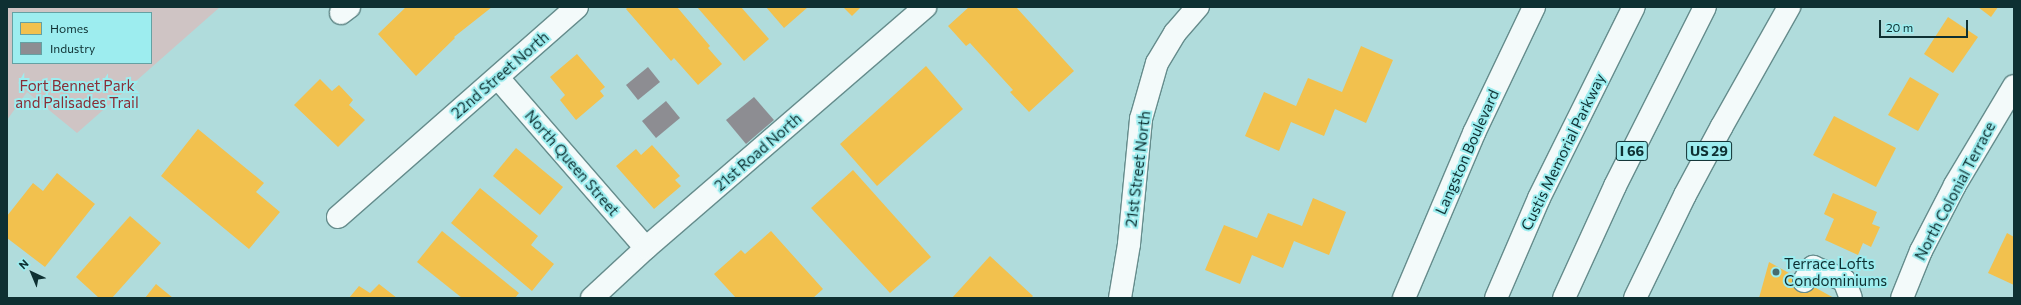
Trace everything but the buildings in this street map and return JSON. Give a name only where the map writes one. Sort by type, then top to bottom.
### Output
[{"type":"main road","name":"22nd Street North","points":[[338,217],[577,7]]},
{"type":"main road","name":"21st Road North","points":[[592,298],[646,248],[925,7]]},
{"type":"main road","name":"21st Street North","points":[[1120,298],[1129,244],[1141,119],[1157,63],[1175,33],[1198,7]]},
{"type":"main road","name":"Langston Boulevard","points":[[1404,298],[1474,133],[1534,7]]},
{"type":"main road","name":"Custis Memorial Parkway","points":[[1496,298],[1539,198],[1634,7]]},
{"type":"main road","name":"I 66","points":[[1564,298],[1615,186],[1705,7]]},
{"type":"main road","name":"US 29","points":[[1635,298],[1685,195],[1789,7]]},
{"type":"main road","name":"North Queen Street","points":[[498,78],[646,248]]},
{"type":"main road","name":"North Colonial Terrace","points":[[1902,298],[1921,251],[1955,186],[2014,86]]},
{"type":"main road","points":[[1804,281],[1812,267],[1844,280],[1851,298]]},
{"type":"green space","name":"Fort Bennet Park and Palisades Trail","points":[[7,7],[220,7],[77,133],[27,92],[7,120]]},
{"type":"place","name":"Terrace Lofts Condominiums","points":[[1776,272]]}]
